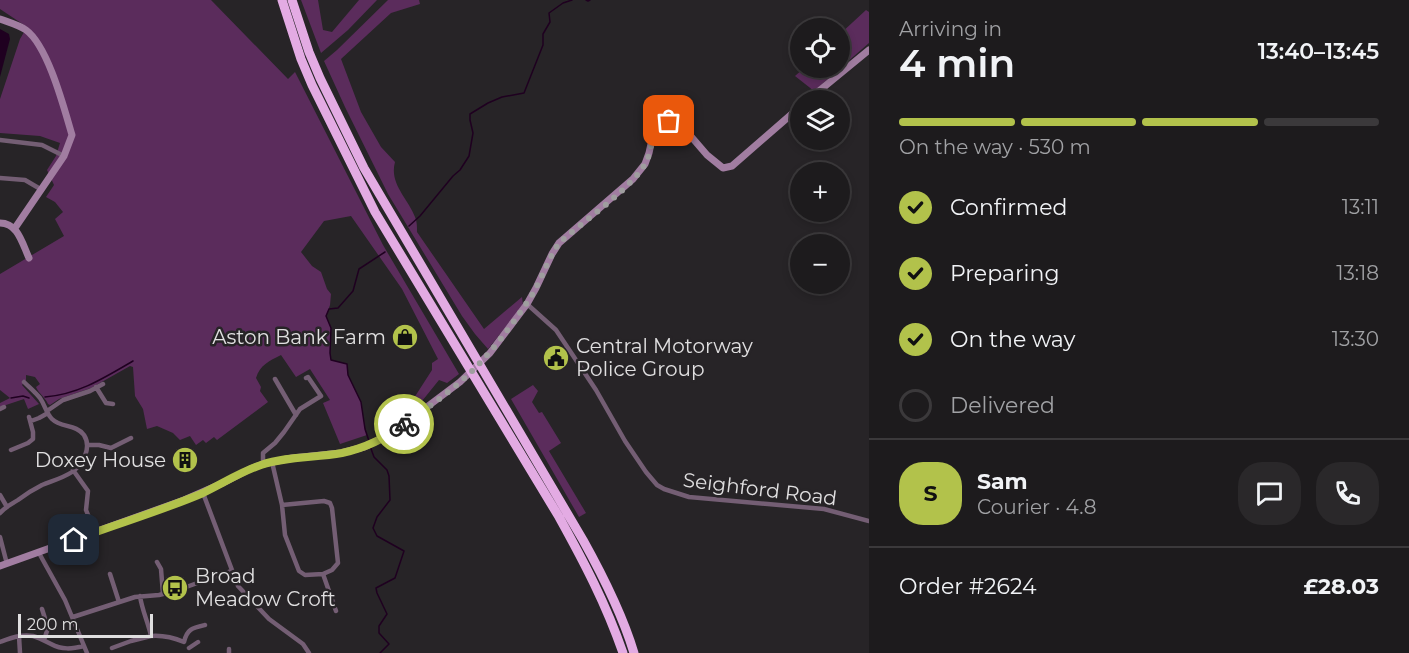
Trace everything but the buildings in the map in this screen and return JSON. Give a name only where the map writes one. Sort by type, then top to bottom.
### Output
[{"type":"highway","points":[[282,0],[312,85],[375,212],[515,443],[588,569],[613,623],[623,653]]},
{"type":"highway","points":[[292,0],[320,78],[364,168],[584,540],[611,593],[634,653]]},
{"type":"street","points":[[0,19],[25,30],[44,52],[72,135],[64,156],[15,228]]},
{"type":"street","points":[[820,90],[869,50]]},
{"type":"street","points":[[0,537],[4,565],[203,493],[263,464],[292,458],[341,453],[380,440],[460,382],[489,353],[527,304],[559,243],[633,179],[645,164],[656,126],[665,121],[673,121],[682,126],[707,155],[723,168],[732,166],[790,116]]},
{"type":"street","points":[[1,149],[1,140],[42,145],[64,156]]},
{"type":"street","points":[[0,178],[25,180],[42,190]]},
{"type":"street","points":[[0,223],[8,223],[15,228],[29,258]]},
{"type":"street","name":"Seighford Road","points":[[527,304],[556,330],[596,390],[625,441],[657,485],[689,497],[824,509],[869,521]]},
{"type":"street","points":[[263,464],[263,453],[275,443],[300,409],[321,396],[308,377],[306,378]]},
{"type":"street","points":[[275,380],[296,415]]},
{"type":"street","points":[[0,513],[40,486],[73,470],[84,457],[87,445],[81,432],[58,424],[47,412],[41,400],[24,382]]},
{"type":"street","points":[[29,387],[35,383]]},
{"type":"street","points":[[33,439],[30,419],[39,418],[63,400],[103,384]]},
{"type":"street","points":[[96,387],[106,404],[113,404]]},
{"type":"street","points":[[87,445],[111,448],[131,438]]},
{"type":"street","points":[[33,439],[39,443]]},
{"type":"street","points":[[11,450],[33,439]]},
{"type":"street","points":[[272,462],[282,505],[285,535],[299,571],[304,575],[323,574],[332,570],[338,563],[330,503],[324,501],[282,505]]},
{"type":"street","points":[[73,470],[88,491],[86,510],[95,532]]},
{"type":"street","points":[[203,493],[237,586],[269,619],[303,645],[309,653]]},
{"type":"street","points":[[0,495],[7,507]]},
{"type":"street","points":[[39,553],[73,617],[87,653]]},
{"type":"street","points":[[158,561],[163,594]]},
{"type":"street","points":[[73,617],[140,596],[175,591],[231,571]]},
{"type":"street","points":[[110,574],[119,602]]},
{"type":"street","points":[[323,574],[336,611]]},
{"type":"street","points":[[140,596],[151,636]]},
{"type":"street","points":[[42,609],[48,628],[44,640]]},
{"type":"street","points":[[112,648],[131,641],[161,635],[184,642],[186,633],[193,628],[205,625]]},
{"type":"street","points":[[0,642],[19,636],[32,636],[62,649],[84,646]]},
{"type":"street","points":[[19,636],[20,653]]},
{"type":"street","points":[[189,648],[198,642]]},
{"type":"shaded area","points":[[0,0],[211,0],[288,79],[295,72],[383,245],[459,374],[447,383],[439,380],[418,406],[414,398],[432,370],[432,363],[438,359],[402,289],[351,216],[324,221],[301,252],[312,266],[321,272],[331,294],[326,316],[331,328],[331,360],[347,364],[348,375],[361,402],[367,435],[340,444],[323,403],[330,400],[310,369],[296,377],[281,355],[269,361],[256,378],[261,387],[260,391],[268,402],[217,440],[214,437],[206,443],[203,440],[196,445],[190,436],[180,440],[173,433],[157,426],[147,429],[143,409],[135,396],[133,367],[130,366],[91,388],[59,399],[50,405],[37,389],[36,387],[40,384],[35,377],[26,375],[26,380],[22,385],[39,404],[28,409],[24,399],[0,407],[0,403],[10,398],[0,390],[0,274],[64,236],[55,219],[63,212],[55,202],[46,197],[54,185],[47,170],[56,156],[60,143],[40,136],[0,133],[0,99],[20,39],[27,27],[0,9]]},
{"type":"shaded area","points":[[301,0],[318,0],[323,30],[332,32],[359,0],[377,0],[348,30],[321,53]]},
{"type":"shaded area","points":[[388,0],[419,0],[420,4],[391,13],[341,59],[361,112],[381,147],[395,162],[397,184],[416,219],[417,232],[484,329],[522,297],[523,305],[488,349],[462,316],[388,194],[324,61]]},
{"type":"shaded area","points":[[866,10],[869,12],[869,43],[850,60],[850,25]]},
{"type":"shaded area","points":[[0,29],[9,34],[10,39],[0,77]]},
{"type":"shaded area","points":[[798,78],[829,78],[815,90]]},
{"type":"shaded area","points":[[533,385],[538,391],[532,402],[539,413],[542,412],[561,443],[549,451],[586,513],[579,517],[511,399]]},
{"type":"waterway","points":[[409,226],[460,170],[469,156],[473,133],[470,114],[502,97],[524,93],[543,45],[543,34],[550,22],[549,13],[563,3],[572,0]]},
{"type":"waterway","points":[[586,0],[590,0]]},
{"type":"waterway","points":[[369,441],[361,402],[348,375],[347,364],[331,360],[331,328],[326,316],[329,309],[338,308],[353,291],[359,269],[385,252]]},
{"type":"waterway","points":[[45,397],[80,389],[133,361]]},
{"type":"waterway","points":[[11,398],[23,396],[29,398]]},
{"type":"waterway","points":[[370,446],[374,457],[387,470],[390,500],[377,517],[373,528],[377,536],[404,551],[395,578],[376,588],[387,614],[379,626],[379,633],[389,644],[380,653]]},
{"type":"way so far","points":[[404,424],[460,382],[489,353],[527,304],[559,243],[633,179],[645,164],[650,153],[656,126],[669,121]]},
{"type":"place","name":"Aston Bank Farm","points":[[405,337]]},
{"type":"place","name":"Central Motorway Police Group","points":[[556,358]]},
{"type":"place","name":"Doxey House","points":[[185,460]]},
{"type":"place","name":"Broad Meadow Croft","points":[[175,588]]},
{"type":"route","points":[[74,540],[199,494],[250,469],[292,458],[341,453],[364,447],[391,434],[404,424]]}]
